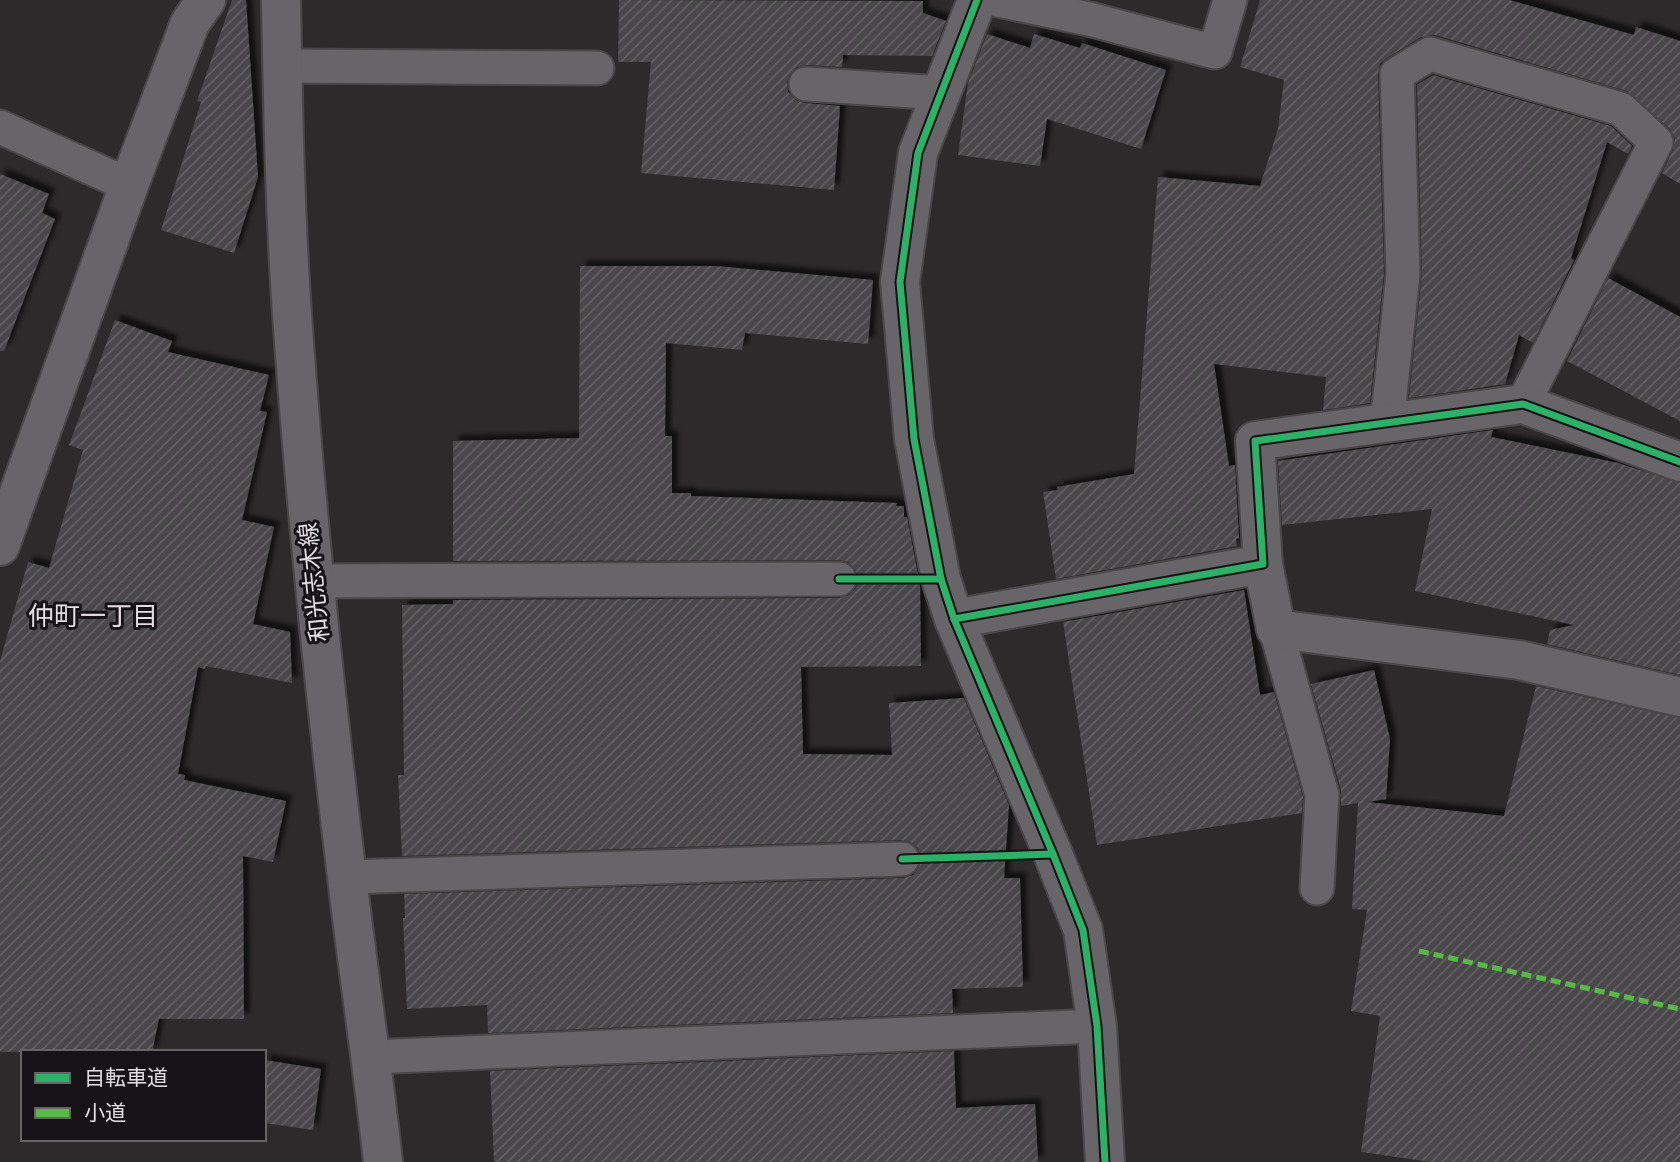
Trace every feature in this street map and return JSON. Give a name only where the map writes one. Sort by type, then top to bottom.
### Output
[{"type":"street","points":[[0,546],[190,23],[206,0]]},
{"type":"street","name":"和光志木線","points":[[281,0],[293,327],[347,877],[372,1057],[383,1162]]},
{"type":"street","points":[[977,0],[918,153],[900,282],[914,439],[941,579],[954,619],[1083,930],[1097,1026],[1105,1162]]},
{"type":"street","points":[[1680,462],[1523,404],[1255,441],[1263,564],[1276,629],[1519,660],[1680,697]]},
{"type":"street","points":[[954,619],[1263,564]]},
{"type":"lane","points":[[998,0],[1092,10],[1214,52],[1230,0]]},
{"type":"lane","points":[[1387,423],[1403,274],[1397,74],[1430,54],[1621,109],[1656,142],[1523,404]]},
{"type":"lane","points":[[282,66],[597,68]]},
{"type":"lane","points":[[806,84],[941,93]]},
{"type":"lane","points":[[0,127],[129,185]]},
{"type":"lane","points":[[316,581],[839,579]]},
{"type":"lane","points":[[1276,629],[1322,795],[1317,888]]},
{"type":"lane","points":[[347,877],[902,859]]},
{"type":"lane","points":[[372,1057],[1097,1026]]},
{"type":"building","points":[[232,0],[246,0],[258,177],[234,253],[161,230],[201,102],[197,101]]},
{"type":"building","points":[[619,0],[923,1],[923,13],[946,21],[932,56],[843,55],[842,67],[807,65],[797,67],[790,74],[788,92],[796,100],[840,106],[834,190],[641,173],[651,62],[618,62]]},
{"type":"building","points":[[1260,0],[1509,0],[1634,35],[1636,27],[1680,41],[1680,184],[1662,173],[1673,150],[1675,138],[1670,129],[1627,91],[1435,35],[1421,37],[1387,58],[1380,64],[1378,75],[1384,273],[1370,403],[1323,410],[1326,377],[1214,364],[1229,466],[1235,465],[1239,538],[1236,539],[1237,546],[1056,579],[1043,492],[1058,490],[1057,487],[1134,474],[1158,177],[1260,186],[1278,129],[1284,80],[1240,67]]},
{"type":"building","points":[[987,34],[1030,48],[1034,34],[1080,48],[1082,43],[1166,70],[1141,149],[1047,119],[1040,166],[958,155],[968,83]]},
{"type":"building","points":[[1433,75],[1611,126],[1632,146],[1628,154],[1607,142],[1571,258],[1574,260],[1533,343],[1519,335],[1505,384],[1409,398],[1422,274],[1417,85]]},
{"type":"building","points":[[0,174],[49,194],[42,213],[55,219],[4,351],[0,351]]},
{"type":"building","points":[[580,266],[715,266],[873,280],[868,344],[745,333],[742,350],[666,343],[665,436],[672,436],[672,493],[691,493],[691,496],[897,503],[896,506],[904,506],[904,517],[907,517],[920,585],[921,666],[801,667],[803,754],[892,755],[889,703],[964,698],[1009,805],[1004,878],[1020,878],[1023,987],[952,989],[953,1013],[488,1033],[487,1005],[407,1009],[404,894],[903,878],[913,875],[919,867],[921,858],[918,848],[901,840],[402,856],[398,775],[404,775],[402,605],[453,604],[453,600],[839,598],[849,595],[856,588],[858,578],[855,569],[848,562],[839,560],[453,561],[453,441],[579,438]]},
{"type":"building","points":[[1608,278],[1680,317],[1680,421],[1567,361]]},
{"type":"building","points":[[115,320],[172,341],[168,352],[269,375],[260,411],[267,412],[242,520],[274,527],[253,624],[290,632],[292,683],[206,666],[205,669],[198,667],[178,774],[185,775],[184,780],[286,801],[273,862],[243,856],[244,1019],[159,1019],[152,1050],[0,1052],[0,661],[28,562],[49,568],[83,450],[69,445]]},
{"type":"building","points":[[1493,430],[1491,437],[1618,463],[1680,483],[1680,675],[1547,644],[1550,630],[1574,625],[1415,591],[1432,509],[1282,525],[1278,461]]},
{"type":"building","points":[[1244,590],[1260,695],[1274,692],[1303,797],[1302,813],[1097,845],[1063,622]]},
{"type":"building","points":[[1374,670],[1390,739],[1386,799],[1367,802],[1504,816],[1536,686],[1680,718],[1680,1162],[1431,1162],[1361,1152],[1380,1016],[1351,1011],[1367,910],[1352,909],[1358,803],[1341,806],[1341,790],[1311,684]]},
{"type":"building","points":[[954,1051],[956,1108],[1035,1104],[1038,1162],[494,1162],[490,1071]]},
{"type":"building","points":[[266,1060],[321,1069],[313,1130],[266,1123]]},
{"type":"marked path","points":[[1419,951],[1680,1009]]},
{"type":"cycle path","points":[[977,0],[918,153],[900,282],[914,439],[941,579],[954,619],[1083,930],[1097,1026],[1105,1162]]},
{"type":"cycle path","points":[[954,619],[1263,564],[1255,441],[1523,404],[1680,462]]},
{"type":"cycle path","points":[[839,579],[941,579]]},
{"type":"cycle path","points":[[902,859],[1053,854]]},
{"type":"district","name":"仲町一丁目","points":[[93,618]]}]
